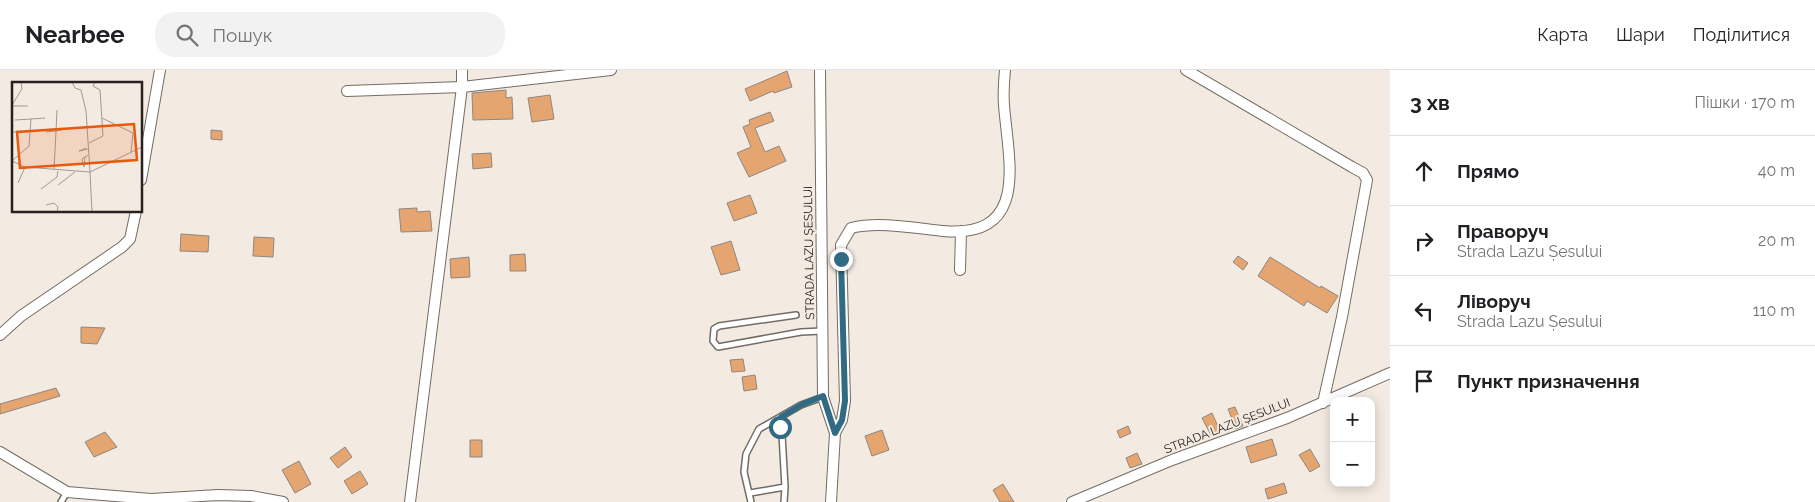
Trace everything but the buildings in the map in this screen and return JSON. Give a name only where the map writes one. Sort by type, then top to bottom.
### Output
[{"type":"street","points":[[142,174],[160,70]]},
{"type":"street","points":[[410,502],[462,87],[462,70]]},
{"type":"street","points":[[347,90],[462,87],[611,70]]},
{"type":"street","name":"STRADA LAZU ȘESULUI","points":[[820,70],[823,396],[835,433],[831,502]]},
{"type":"street","name":"STRADA LAZU ȘESULUI","points":[[835,433],[842,420],[845,401],[841,245],[845,236],[851,228],[871,225],[961,232],[986,224],[998,214],[1005,203],[1011,178],[1004,104],[1004,70]]},
{"type":"street","points":[[1186,70],[1362,173],[1367,180],[1342,317],[1322,403]]},
{"type":"street","points":[[0,335],[21,316],[122,247],[130,239],[136,212]]},
{"type":"street","points":[[960,270],[961,232]]},
{"type":"street","name":"STRADA LAZU ȘESULUI","points":[[1072,502],[1172,460],[1322,403],[1390,373]]},
{"type":"street","points":[[0,452],[67,492],[151,499],[218,495],[252,496],[283,502]]},
{"type":"lane","points":[[796,315],[719,326],[714,329],[713,341],[718,347],[801,332],[823,331]]},
{"type":"lane","points":[[751,502],[744,472],[746,454],[759,429],[801,405],[823,396]]},
{"type":"lane","points":[[781,417],[785,487],[784,502]]},
{"type":"lane","points":[[750,494],[785,487]]},
{"type":"lane","points":[[61,502],[67,492]]},
{"type":"route","points":[[780,427],[781,417],[801,405],[823,396],[835,433],[842,420],[845,401],[845,368],[841,259]]}]
